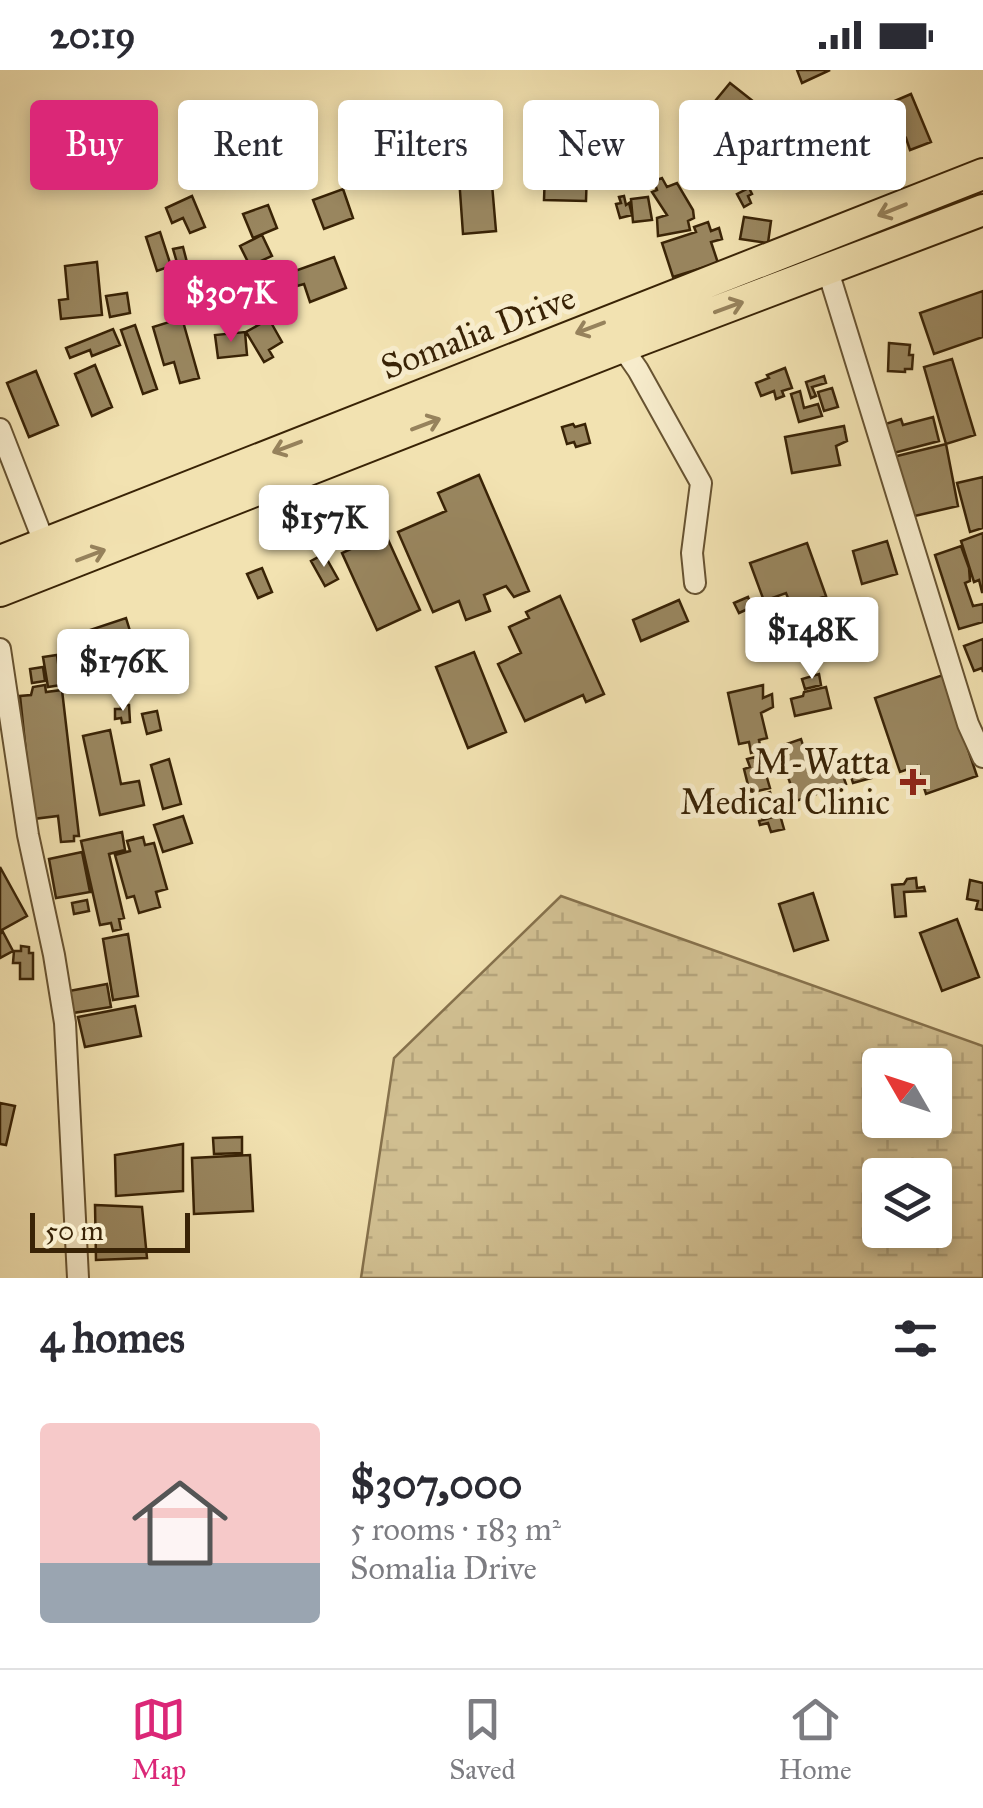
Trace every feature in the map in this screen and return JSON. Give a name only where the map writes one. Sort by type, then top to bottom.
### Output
[{"type":"main road","name":"Somalia Drive","points":[[0,560],[983,174]]},
{"type":"main road","name":"Somalia Drive","points":[[0,591],[983,210]]},
{"type":"street","points":[[828,271],[962,705],[983,757]]},
{"type":"street","points":[[622,347],[702,482],[692,553],[695,584]]},
{"type":"street","points":[[0,429],[44,542]]},
{"type":"street","points":[[0,650],[28,835],[65,1023],[78,1278]]},
{"type":"green space","points":[[561,896],[983,1046],[983,1278],[361,1278],[394,1058]]},
{"type":"building","points":[[797,70],[830,70],[802,83]]},
{"type":"building","points":[[730,83],[751,100],[716,100]]},
{"type":"building","points":[[911,94],[931,142],[910,150],[906,138],[906,100],[897,100]]},
{"type":"building","points":[[659,179],[667,187],[677,183],[693,210],[694,218],[688,221],[690,230],[658,236],[657,218],[667,215],[652,192],[659,190]]},
{"type":"building","points":[[343,190],[353,218],[324,229],[313,200]]},
{"type":"building","points":[[460,190],[492,190],[496,231],[463,234]]},
{"type":"building","points":[[544,190],[586,190],[586,201],[544,200]]},
{"type":"building","points":[[750,190],[751,203],[744,207],[737,194]]},
{"type":"building","points":[[192,196],[205,227],[190,233],[183,218],[172,223],[166,208]]},
{"type":"building","points":[[624,196],[632,215],[620,218],[616,204]]},
{"type":"building","points":[[648,197],[652,220],[633,222],[631,199]]},
{"type":"building","points":[[268,205],[277,228],[253,238],[243,214]]},
{"type":"building","points":[[744,217],[771,221],[768,243],[740,239]]},
{"type":"building","points":[[708,222],[711,231],[719,228],[722,239],[711,242],[718,263],[673,277],[662,243],[696,232],[694,227]]},
{"type":"building","points":[[160,232],[171,266],[157,271],[146,237]]},
{"type":"building","points":[[262,235],[272,256],[250,266],[240,246]]},
{"type":"building","points":[[183,247],[189,270],[180,273],[173,249]]},
{"type":"building","points":[[334,257],[346,288],[310,302],[304,284],[297,286],[292,272]]},
{"type":"building","points":[[97,262],[102,315],[61,319],[59,300],[68,299],[65,266]]},
{"type":"building","points":[[258,270],[268,286],[256,294],[246,279]]},
{"type":"building","points":[[983,291],[983,337],[934,354],[920,313]]},
{"type":"building","points":[[127,293],[130,313],[110,317],[106,296]]},
{"type":"building","points":[[182,318],[199,378],[180,383],[174,362],[164,365],[153,327]]},
{"type":"building","points":[[269,319],[282,342],[269,350],[273,357],[264,362],[246,332]]},
{"type":"building","points":[[135,325],[157,389],[143,394],[121,330]]},
{"type":"building","points":[[113,329],[120,345],[92,356],[90,350],[70,358],[66,348]]},
{"type":"building","points":[[245,332],[247,355],[218,358],[215,335]]},
{"type":"building","points":[[889,343],[910,345],[912,369],[888,371]]},
{"type":"building","points":[[952,359],[975,435],[946,444],[924,367]]},
{"type":"building","points":[[95,365],[112,407],[92,416],[75,374]]},
{"type":"building","points":[[785,368],[792,388],[782,391],[784,396],[776,399],[774,391],[761,396],[756,383]]},
{"type":"building","points":[[36,371],[58,425],[29,437],[7,383]]},
{"type":"building","points":[[824,376],[826,383],[812,387],[816,396],[811,398],[806,382]]},
{"type":"building","points":[[832,388],[838,407],[824,411],[818,392]]},
{"type":"building","points":[[800,391],[804,408],[818,404],[822,416],[799,422],[791,394]]},
{"type":"building","points":[[933,417],[939,441],[886,455],[879,426],[901,419],[903,425]]},
{"type":"building","points":[[585,424],[590,443],[576,447],[574,442],[567,444],[562,427]]},
{"type":"building","points":[[844,426],[847,441],[836,446],[840,465],[792,473],[785,437]]},
{"type":"building","points":[[946,444],[958,506],[906,518],[893,457]]},
{"type":"building","points":[[479,475],[529,591],[514,597],[506,586],[484,595],[490,611],[466,620],[459,601],[433,612],[398,532],[446,511],[438,493]]},
{"type":"building","points":[[983,477],[983,528],[970,532],[957,483]]},
{"type":"building","points":[[385,533],[420,610],[377,630],[342,553]]},
{"type":"building","points":[[983,533],[982,592],[979,580],[974,582],[961,541]]},
{"type":"building","points":[[887,541],[897,574],[862,584],[853,551]]},
{"type":"building","points":[[807,543],[826,596],[792,608],[786,593],[764,601],[750,563]]},
{"type":"building","points":[[961,546],[969,568],[970,581],[965,583],[973,606],[983,604],[983,622],[959,629],[935,555]]},
{"type":"building","points":[[324,554],[338,579],[325,586],[311,561]]},
{"type":"building","points":[[262,568],[272,592],[258,598],[247,574]]},
{"type":"building","points":[[560,596],[604,694],[586,702],[583,695],[525,721],[498,664],[521,653],[509,627],[529,618],[526,612]]},
{"type":"building","points":[[748,597],[752,607],[739,613],[734,603]]},
{"type":"building","points":[[679,600],[688,621],[641,641],[633,620]]},
{"type":"building","points":[[126,618],[145,680],[106,692],[100,672],[95,673],[87,631]]},
{"type":"building","points":[[983,639],[983,672],[982,668],[974,671],[964,646]]},
{"type":"building","points":[[474,652],[506,732],[468,748],[436,667]]},
{"type":"building","points":[[57,655],[61,685],[48,687],[43,657]]},
{"type":"building","points":[[43,667],[45,681],[32,683],[30,669]]},
{"type":"building","points":[[819,674],[821,685],[805,689],[802,679]]},
{"type":"building","name":"M-Watta Medical Clinic","points":[[943,675],[977,776],[926,794],[917,766],[900,772],[875,698]]},
{"type":"building","points":[[45,685],[46,692],[62,690],[79,836],[74,836],[74,841],[61,842],[58,816],[33,819],[20,696],[31,695],[33,687]]},
{"type":"building","points":[[763,685],[763,698],[772,694],[773,707],[761,713],[767,738],[759,740],[761,750],[751,753],[749,742],[739,744],[728,693]]},
{"type":"building","points":[[826,687],[831,708],[795,716],[791,699]]},
{"type":"building","points":[[121,705],[129,705],[130,722],[115,719],[115,709],[121,709]]},
{"type":"building","points":[[157,711],[161,730],[147,734],[142,714]]},
{"type":"building","points":[[110,730],[121,784],[139,781],[144,805],[100,815],[83,736]]},
{"type":"building","points":[[801,739],[810,768],[837,759],[846,784],[796,801],[778,747]]},
{"type":"building","points":[[855,754],[857,761],[866,758],[871,778],[853,783],[845,757]]},
{"type":"building","points":[[755,757],[757,766],[763,764],[770,788],[750,793],[744,769],[750,767],[747,759]]},
{"type":"building","points":[[169,759],[181,804],[163,809],[151,765]]},
{"type":"building","points":[[770,792],[777,812],[762,818],[754,798]]},
{"type":"building","points":[[780,815],[784,829],[771,832],[768,823],[760,825],[759,821]]},
{"type":"building","points":[[183,816],[192,843],[163,852],[154,825]]},
{"type":"building","points":[[122,832],[125,850],[109,854],[124,918],[119,919],[121,929],[113,931],[111,923],[100,925],[81,841]]},
{"type":"building","points":[[143,837],[145,845],[154,843],[167,889],[156,892],[160,907],[139,913],[134,896],[127,898],[115,855],[130,851],[127,841]]},
{"type":"building","points":[[82,852],[90,892],[56,898],[49,859]]},
{"type":"building","points":[[0,867],[27,916],[0,931]]},
{"type":"building","points":[[916,878],[917,888],[924,887],[925,891],[904,892],[906,916],[895,917],[892,885]]},
{"type":"building","points":[[970,880],[983,883],[983,910],[976,909],[978,901],[967,899]]},
{"type":"building","points":[[813,893],[828,940],[794,951],[779,904]]},
{"type":"building","points":[[87,900],[89,911],[74,914],[72,903]]},
{"type":"building","points":[[957,919],[979,977],[942,991],[920,933]]},
{"type":"building","points":[[3,932],[13,951],[0,958],[0,934]]},
{"type":"building","points":[[128,934],[138,996],[113,1000],[103,939]]},
{"type":"building","points":[[21,946],[29,947],[29,953],[33,953],[33,979],[20,979],[20,963],[13,963],[14,951],[21,951]]},
{"type":"building","points":[[107,984],[111,1007],[73,1013],[69,991]]},
{"type":"building","points":[[135,1006],[141,1036],[85,1047],[78,1017]]},
{"type":"building","points":[[0,1103],[15,1106],[6,1145],[0,1144]]},
{"type":"building","points":[[242,1137],[242,1153],[214,1154],[213,1138]]},
{"type":"building","points":[[183,1144],[183,1191],[116,1196],[115,1155]]},
{"type":"building","points":[[250,1155],[253,1211],[194,1214],[192,1158]]},
{"type":"building","points":[[95,1205],[142,1207],[147,1258],[96,1260]]},
{"type":"place","name":"M-Watta Medical Clinic","points":[[913,782]]}]
